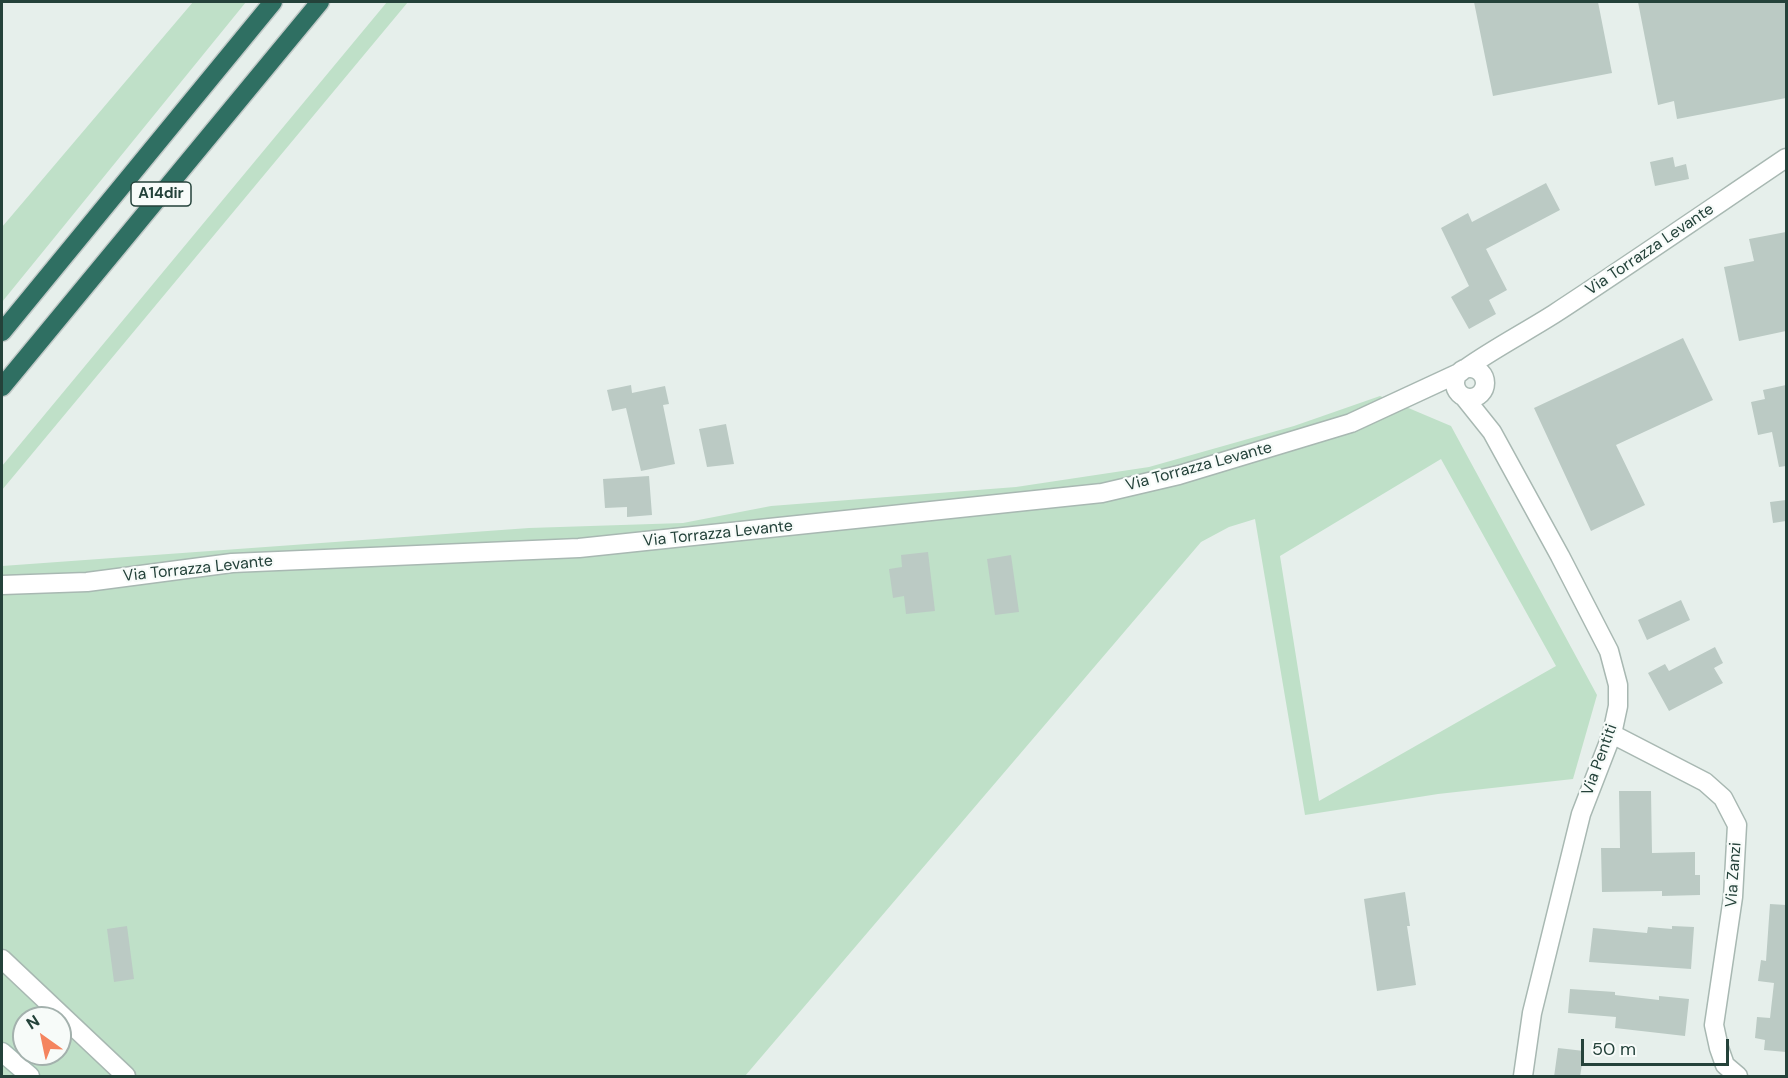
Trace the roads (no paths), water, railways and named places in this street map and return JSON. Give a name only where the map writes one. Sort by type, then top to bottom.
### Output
[{"type":"highway","name":"A14dir","points":[[2,332],[273,2]]},
{"type":"highway","name":"A14dir","points":[[2,387],[320,2]]},
{"type":"street","name":"Via Torrazza Levante","points":[[2,585],[87,582],[167,573],[232,562],[579,548],[1102,493],[1179,475],[1351,423],[1463,370],[1491,350],[1513,340],[1786,158]]},
{"type":"street","name":"Via Torrazza Levante","points":[[1483,386],[1492,364],[1513,340]]},
{"type":"street","points":[[1474,369],[1479,371],[1483,386],[1474,398],[1462,395],[1457,390],[1455,380],[1463,370],[1474,369]]},
{"type":"street","name":"Via Pentiti","points":[[1483,386],[1492,432]]},
{"type":"street","name":"Via Torrazza Levante","points":[[1419,392],[1462,395]]},
{"type":"street","name":"Via Pentiti","points":[[1462,395],[1492,432],[1560,556],[1609,651],[1618,685],[1618,706],[1612,734],[1581,814],[1532,1013],[1523,1077]]},
{"type":"street","name":"Via Zanzi","points":[[1612,734],[1705,782],[1723,798],[1737,825],[1733,897],[1714,1025],[1725,1065],[1738,1077]]},
{"type":"street","points":[[2,959],[126,1077]]},
{"type":"street","points":[[2,1052],[30,1077]]}]
